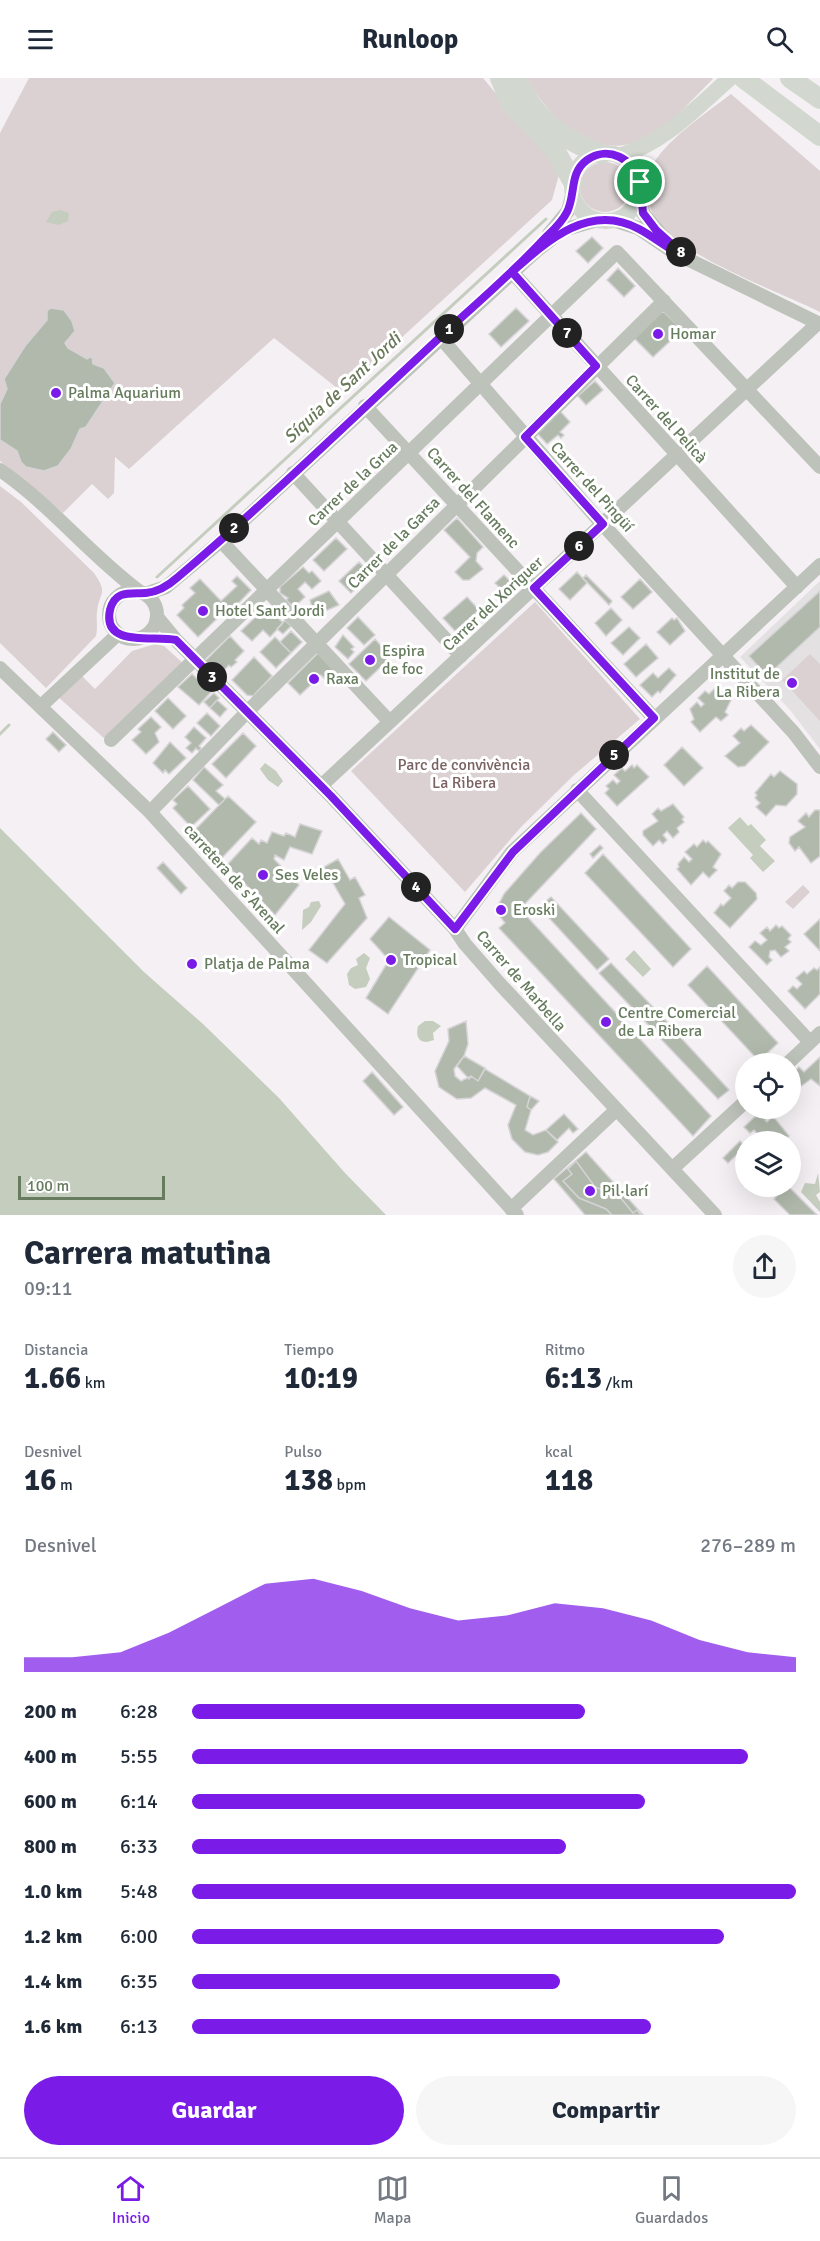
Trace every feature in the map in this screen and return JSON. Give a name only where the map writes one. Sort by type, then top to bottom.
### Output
[{"type":"highway","points":[[500,78],[511,104],[560,156],[573,187]]},
{"type":"highway","points":[[517,78],[527,99],[554,127],[575,144],[610,155]]},
{"type":"highway","points":[[725,78],[779,115],[804,123]]},
{"type":"highway","points":[[743,78],[820,136]]},
{"type":"highway","points":[[790,78],[820,98]]},
{"type":"highway","points":[[804,78],[820,98]]},
{"type":"main road","points":[[672,129],[645,161],[633,209],[605,220],[583,211],[573,187],[583,163],[644,148],[672,129],[730,78]]},
{"type":"main road","points":[[610,155],[633,166],[640,187]]},
{"type":"street","points":[[535,252],[563,219],[573,187]]},
{"type":"street","points":[[640,187],[641,207],[651,224],[687,258]]},
{"type":"street","points":[[112,604],[120,595],[166,587],[221,541],[512,272],[563,230],[605,220],[639,228],[687,258],[819,323]]},
{"type":"street","name":"Carrer de la Grua","points":[[111,740],[617,252],[664,301]]},
{"type":"street","name":"Carrer del Pelicà","points":[[512,272],[676,456],[797,587]]},
{"type":"street","points":[[664,301],[820,467]]},
{"type":"street","name":"Carrer de la Garsa","points":[[150,812],[247,712],[664,301]]},
{"type":"street","name":"Carrer del Xoriguer","points":[[321,786],[819,323]]},
{"type":"street","name":"Carrer del Pingüí","points":[[440,337],[525,437],[794,732],[820,767]]},
{"type":"street","name":"Carrer del Flamenc","points":[[365,406],[654,718]]},
{"type":"street","points":[[0,470],[51,509],[108,568],[153,602],[157,614]]},
{"type":"street","points":[[293,473],[461,656]]},
{"type":"street","points":[[221,541],[389,721]]},
{"type":"street","points":[[455,929],[513,852],[820,565]]},
{"type":"street","points":[[108,568],[112,604],[110,621],[118,634],[127,638],[144,636],[176,640]]},
{"type":"street","points":[[144,636],[153,629],[166,587]]},
{"type":"street","name":"Carrer de Marbella","points":[[157,614],[176,640],[321,786],[455,929],[500,984],[672,1169],[701,1208]]},
{"type":"street","points":[[41,706],[118,634]]},
{"type":"street","name":"carretera de s'Arenal","points":[[0,668],[150,812],[514,1212]]},
{"type":"street","points":[[577,790],[815,1038],[799,1053]]},
{"type":"street","points":[[514,1212],[593,1138],[616,1110]]},
{"type":"street","points":[[672,1169],[735,1111]]},
{"type":"shaded area","points":[[60,210],[69,213],[68,221],[59,225],[46,222],[52,212]]},
{"type":"shaded area","name":"Institut de La Ribera","points":[[820,581],[820,749],[790,710],[740,657]]},
{"type":"shaded area","points":[[265,763],[276,771],[283,781],[278,787],[268,780],[260,769]]},
{"type":"shaded area","points":[[740,817],[748,826],[751,824],[766,840],[760,846],[775,861],[763,872],[750,858],[753,855],[728,828]]},
{"type":"shaded area","points":[[0,828],[144,972],[203,1024],[279,1098],[345,1173],[386,1215],[0,1215]]},
{"type":"shaded area","points":[[319,901],[321,906],[311,922],[302,930],[303,910],[309,907],[311,902]]},
{"type":"shaded area","points":[[634,950],[651,969],[643,977],[625,959]]},
{"type":"shaded area","points":[[364,953],[370,958],[366,968],[370,979],[366,987],[355,989],[349,985],[347,974],[351,968],[358,965],[356,959]]},
{"type":"shaded area","points":[[425,1021],[433,1021],[441,1026],[433,1033],[434,1040],[427,1042],[421,1041],[417,1035],[418,1026]]},
{"type":"shaded area","points":[[818,1173],[820,1192],[816,1195],[820,1202],[820,1212],[801,1192],[805,1183],[815,1184]]},
{"type":"green space","points":[[29,78],[483,78],[560,171],[552,200],[342,392],[274,338],[129,469],[115,457],[114,493],[108,499],[92,484],[63,513],[0,461],[0,133]]},
{"type":"green space","points":[[525,78],[713,79],[656,133],[635,143],[616,146],[597,143],[580,136],[565,125],[550,111]]},
{"type":"green space","points":[[731,94],[820,171],[820,312],[691,250],[660,225],[652,212],[647,190],[651,169],[657,159],[686,128]]},
{"type":"green space","points":[[605,162],[614,164],[625,173],[630,187],[628,196],[619,207],[605,212],[596,210],[585,201],[580,187],[582,178],[591,167]]},
{"type":"green space","points":[[0,486],[21,502],[94,573],[102,589],[97,612],[96,636],[46,688],[0,643]]},
{"type":"green space","name":"Parc de convivència La Ribera","points":[[535,602],[640,719],[574,775],[521,827],[465,892],[351,771]]},
{"type":"green space","points":[[155,644],[164,646],[185,665],[106,740],[56,695],[79,673],[95,689],[132,651]]},
{"type":"green space","points":[[810,654],[820,664],[820,721],[782,680]]},
{"type":"green space","points":[[803,885],[810,892],[793,909],[785,902]]},
{"type":"building","points":[[592,237],[603,248],[588,263],[576,251]]},
{"type":"building","points":[[618,268],[635,286],[624,297],[607,280]]},
{"type":"building","name":"Palma Aquarium","points":[[51,308],[64,310],[72,321],[75,331],[65,343],[68,348],[87,359],[92,356],[93,364],[104,368],[115,383],[86,427],[80,429],[71,449],[58,466],[44,471],[26,467],[21,462],[17,451],[0,440],[0,404],[7,389],[4,379],[25,346],[47,320],[47,311]]},
{"type":"building","points":[[516,308],[529,321],[501,347],[489,334]]},
{"type":"building","name":"Homar","points":[[663,311],[682,330],[653,357],[634,338]]},
{"type":"building","points":[[595,381],[603,390],[586,405],[578,396]]},
{"type":"building","points":[[560,411],[570,422],[560,432],[564,435],[561,438],[558,435],[547,444],[537,433]]},
{"type":"building","points":[[457,518],[483,547],[477,553],[476,561],[483,569],[469,580],[463,580],[455,572],[470,557],[444,530]]},
{"type":"building","points":[[336,538],[347,549],[324,571],[313,560]]},
{"type":"building","points":[[359,562],[371,574],[351,593],[339,581]]},
{"type":"building","points":[[303,567],[309,573],[312,571],[321,581],[312,589],[305,582],[298,589],[305,597],[294,607],[286,600],[288,598],[280,593],[280,587]]},
{"type":"building","points":[[577,572],[587,583],[570,600],[559,589]]},
{"type":"building","points":[[504,575],[513,584],[504,592],[495,583]]},
{"type":"building","points":[[586,575],[612,601],[609,605],[583,578]]},
{"type":"building","points":[[237,576],[251,590],[231,611],[228,608],[198,637],[177,615],[184,608],[182,605],[195,593],[190,588],[200,579],[221,601],[237,586],[232,581]]},
{"type":"building","points":[[640,579],[652,592],[633,609],[621,597]]},
{"type":"building","points":[[329,591],[339,605],[314,616],[310,600]]},
{"type":"building","points":[[820,591],[820,627],[767,676],[749,656]]},
{"type":"building","points":[[467,597],[479,610],[455,631],[443,618]]},
{"type":"building","points":[[267,606],[283,623],[270,637],[263,630],[252,641],[241,631]]},
{"type":"building","points":[[611,608],[622,620],[606,636],[595,623]]},
{"type":"building","points":[[358,617],[375,635],[364,645],[347,628]]},
{"type":"building","points":[[672,618],[674,620],[677,618],[685,631],[670,645],[657,632]]},
{"type":"building","points":[[285,620],[291,626],[283,634],[277,629]]},
{"type":"building","points":[[629,627],[640,638],[623,655],[611,643]]},
{"type":"building","points":[[291,631],[302,642],[291,653],[280,642]]},
{"type":"building","points":[[343,635],[354,647],[351,649],[354,652],[348,659],[335,647]]},
{"type":"building","points":[[230,636],[244,651],[235,660],[237,662],[231,667],[229,665],[219,675],[205,661]]},
{"type":"building","points":[[275,637],[291,653],[276,668],[260,652]]},
{"type":"building","name":"Espira de foc","points":[[375,639],[391,657],[366,681],[349,664]]},
{"type":"building","points":[[646,644],[658,658],[636,677],[624,664]]},
{"type":"building","points":[[318,653],[341,676],[331,685],[321,675],[300,695],[288,683]]},
{"type":"building","points":[[254,657],[272,676],[253,696],[247,695],[232,680]]},
{"type":"building","points":[[669,668],[676,675],[660,693],[658,691],[652,697],[640,685],[653,673],[658,678]]},
{"type":"building","points":[[192,674],[211,692],[199,705],[178,687]]},
{"type":"building","points":[[715,688],[717,690],[721,688],[731,700],[725,712],[728,715],[721,721],[716,717],[700,732],[691,722],[694,719],[690,709],[697,702],[701,707],[704,704],[698,698],[705,691],[709,694]]},
{"type":"building","points":[[214,693],[219,698],[210,708],[204,702]]},
{"type":"building","points":[[168,698],[186,716],[173,729],[155,711]]},
{"type":"building","points":[[217,700],[227,709],[220,717],[210,708]]},
{"type":"building","points":[[207,713],[220,726],[211,736],[197,723]]},
{"type":"building","points":[[151,717],[161,727],[155,733],[159,742],[146,754],[132,740],[141,732],[138,729]]},
{"type":"building","points":[[751,725],[769,742],[745,766],[738,767],[725,756],[740,743],[733,736],[741,728],[744,731]]},
{"type":"building","points":[[194,727],[206,738],[199,746],[201,748],[199,751],[196,748],[192,753],[186,748],[191,743],[185,737]]},
{"type":"building","points":[[53,732],[66,745],[59,752],[46,739]]},
{"type":"building","points":[[243,733],[256,746],[226,778],[212,764]]},
{"type":"building","points":[[170,742],[186,758],[169,774],[165,770],[163,773],[153,763]]},
{"type":"building","points":[[682,747],[703,768],[684,786],[664,765]]},
{"type":"building","points":[[632,765],[634,768],[637,765],[649,777],[617,806],[605,793],[609,789],[606,786],[613,780],[617,784],[620,781],[614,775],[622,768],[625,771]]},
{"type":"building","points":[[204,767],[223,785],[216,791],[225,799],[219,805],[193,780]]},
{"type":"building","points":[[780,771],[797,784],[797,794],[786,806],[776,805],[766,816],[756,807],[760,803],[755,798],[757,795],[755,793],[771,774],[774,777]]},
{"type":"building","points":[[188,786],[210,809],[191,827],[173,808],[177,804],[173,800]]},
{"type":"building","points":[[228,796],[256,822],[219,861],[192,833]]},
{"type":"building","points":[[673,804],[684,817],[682,819],[684,822],[677,828],[679,832],[673,838],[667,831],[663,835],[667,840],[663,844],[659,840],[653,846],[643,835],[643,831],[658,821],[652,814],[658,808],[661,811]]},
{"type":"building","points":[[815,810],[820,810],[820,856],[811,863],[799,847],[795,851],[789,843],[790,837],[805,827],[798,821],[806,813],[809,817]]},
{"type":"building","name":"Centre Comercial de La Ribera","points":[[581,813],[596,829],[520,909],[711,1116],[693,1136],[499,928],[505,923],[498,914],[498,906],[504,894],[540,853]]},
{"type":"building","name":"Ses Veles","points":[[300,824],[322,831],[312,854],[290,847],[284,860],[275,855],[274,859],[299,885],[275,915],[227,865],[252,838],[259,844],[261,840],[267,843],[272,832],[284,836],[286,833],[295,837]]},
{"type":"building","points":[[703,840],[706,843],[708,841],[721,854],[713,867],[717,870],[709,878],[703,872],[691,885],[677,869],[678,864],[684,857],[689,862],[692,859],[685,852],[694,844],[697,847]]},
{"type":"building","points":[[600,845],[603,848],[593,858],[590,854]]},
{"type":"building","points":[[603,854],[691,949],[673,967],[585,873]]},
{"type":"building","points":[[338,859],[350,880],[355,877],[365,895],[359,898],[367,918],[327,963],[309,950],[345,904],[324,867]]},
{"type":"building","points":[[163,862],[187,888],[181,894],[157,868]]},
{"type":"building","points":[[738,882],[745,882],[756,893],[757,899],[730,928],[714,913],[721,904],[723,906],[731,898],[724,891],[729,885],[732,888]]},
{"type":"building","points":[[551,897],[609,959],[597,970],[539,907]]},
{"type":"building","points":[[389,917],[430,950],[388,1014],[366,998],[389,960],[370,939]]},
{"type":"building","points":[[820,919],[820,951],[804,934]]},
{"type":"building","points":[[776,925],[779,928],[782,926],[791,935],[788,939],[791,942],[785,947],[789,951],[781,957],[775,950],[770,951],[769,957],[772,960],[767,965],[749,947],[755,941],[761,945],[767,940],[760,933],[767,927],[770,931]]},
{"type":"building","points":[[611,963],[669,1024],[658,1035],[599,973]]},
{"type":"building","points":[[707,966],[778,1043],[767,1053],[752,1053],[688,985]]},
{"type":"building","points":[[820,967],[820,994],[805,1009],[788,991],[793,986],[797,989],[802,984],[796,978],[804,971],[807,974],[814,968],[817,970]]},
{"type":"building","points":[[466,1021],[468,1044],[464,1056],[454,1069],[455,1076],[461,1081],[471,1076],[478,1081],[485,1069],[530,1096],[527,1107],[531,1110],[525,1130],[533,1135],[546,1130],[558,1142],[548,1152],[538,1155],[525,1152],[512,1139],[508,1125],[516,1105],[485,1088],[471,1098],[457,1099],[439,1087],[435,1071],[449,1041],[448,1029]]},
{"type":"building","points":[[671,1027],[729,1090],[718,1099],[660,1038]]},
{"type":"building","points":[[464,1056],[485,1068],[478,1081],[471,1076],[469,1079],[457,1066]]},
{"type":"building","points":[[820,1057],[820,1086],[811,1079],[801,1086],[801,1069],[804,1072]]},
{"type":"building","points":[[372,1072],[403,1107],[394,1115],[363,1081]]},
{"type":"building","points":[[530,1096],[539,1101],[531,1110],[527,1107]]},
{"type":"building","points":[[564,1114],[578,1129],[573,1133],[569,1128],[557,1140],[546,1130]]},
{"type":"building","points":[[752,1119],[766,1119],[767,1122],[770,1119],[775,1119],[785,1131],[748,1131],[744,1127]]},
{"type":"building","points":[[735,1146],[735,1156],[728,1163],[723,1158]]},
{"type":"building","points":[[586,1152],[643,1215],[585,1215],[554,1179]]},
{"type":"building","name":"Pil·larí","points":[[576,1161],[595,1187],[619,1196],[633,1213],[637,1210],[641,1215],[612,1215],[606,1209],[579,1198],[563,1181],[572,1174],[568,1169]]},
{"type":"building","points":[[776,1197],[799,1197],[817,1215],[790,1215],[774,1199]]},
{"type":"waterway","name":"Síquia de Sant Jordi","points":[[157,577],[546,219]]},
{"type":"waterway","name":"Síquia de Sant Jordi","points":[[0,734],[9,725]]},
{"type":"place","name":"Homar","points":[[658,334]]},
{"type":"place","name":"Palma Aquarium","points":[[56,393]]},
{"type":"place","name":"Hotel Sant Jordi","points":[[203,611]]},
{"type":"place","name":"Espira de foc","points":[[370,660]]},
{"type":"place","name":"Raxa","points":[[314,679]]},
{"type":"place","name":"Institut de La Ribera","points":[[792,683]]},
{"type":"place","name":"Ses Veles","points":[[263,875]]},
{"type":"place","name":"Eroski","points":[[501,910]]},
{"type":"place","name":"Tropical","points":[[391,960]]},
{"type":"place","name":"Platja de Palma","points":[[192,964]]},
{"type":"place","name":"Centre Comercial de La Ribera","points":[[606,1022]]},
{"type":"place","name":"Pil·larí","points":[[590,1191]]},
{"type":"route","points":[[640,182],[633,166],[619,156],[608,153],[587,160],[579,167],[574,177],[568,211],[535,252],[512,272],[476,304],[365,406],[221,541],[166,587],[145,594],[131,591],[120,595],[111,608],[110,621],[118,634],[127,638],[137,639],[144,636],[176,640],[331,796],[455,929],[513,852],[654,718],[534,588],[603,524],[525,437],[596,366],[512,272],[563,230],[597,219],[618,221],[639,228],[675,253],[687,258],[656,230],[643,213],[640,201],[640,182]]}]
